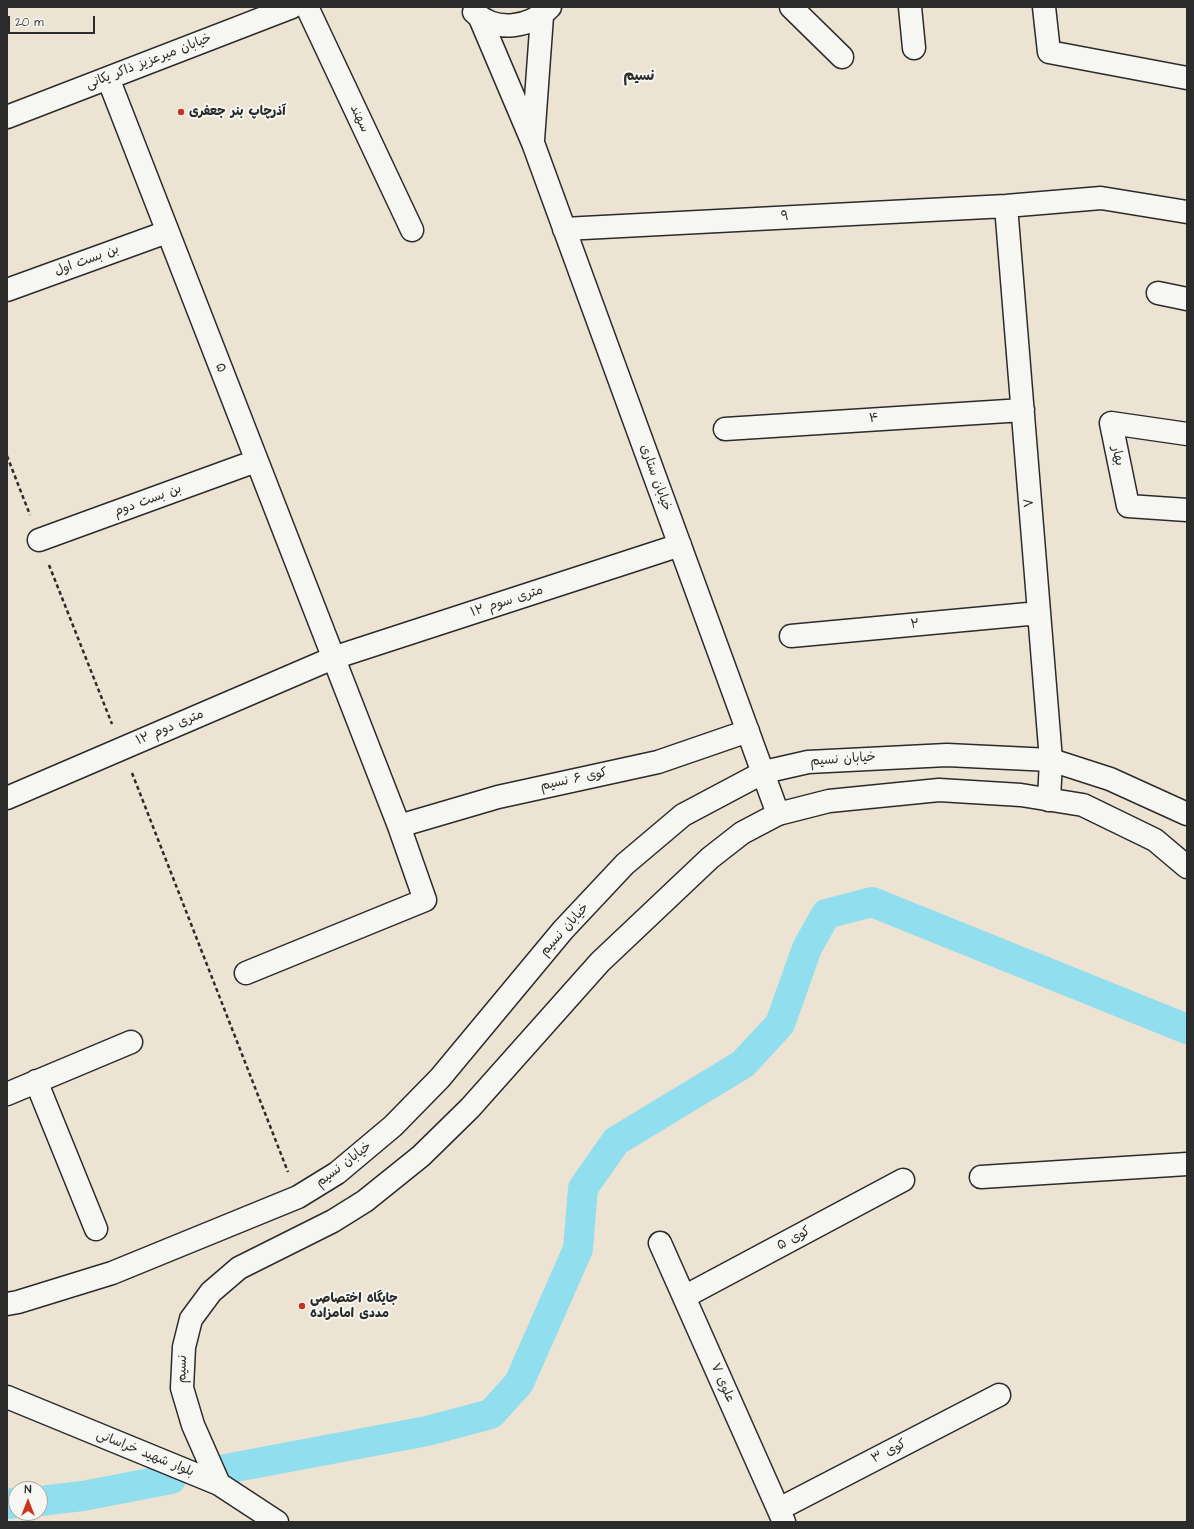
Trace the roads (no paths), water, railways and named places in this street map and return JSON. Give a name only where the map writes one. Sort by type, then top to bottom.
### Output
[{"type":"street","name":"خیابان میرعزیز ذاکر یکانی","points":[[7,118],[292,7]]},
{"type":"street","name":"سهند","points":[[306,7],[412,230]]},
{"type":"street","points":[[792,7],[842,57]]},
{"type":"street","points":[[910,7],[914,48]]},
{"type":"street","points":[[1044,7],[1049,52],[1187,78]]},
{"type":"street","points":[[474,12],[495,24],[511,26],[527,23],[546,11]]},
{"type":"street","points":[[533,143],[546,11]]},
{"type":"street","name":"خیابان ستاری","points":[[474,12],[533,143],[764,772],[778,814]]},
{"type":"street","name":"۵","points":[[108,78],[399,826],[425,900],[246,974]]},
{"type":"street","name":"۹","points":[[564,229],[1006,206],[1101,198],[1187,212]]},
{"type":"street","name":"۷","points":[[1006,206],[1051,760],[1049,800]]},
{"type":"street","name":"بن بست اول","points":[[7,290],[167,232]]},
{"type":"street","points":[[1158,293],[1187,299]]},
{"type":"street","name":"۴","points":[[725,429],[1022,410]]},
{"type":"street","name":"بهار","points":[[1187,434],[1111,423],[1128,506],[1187,510]]},
{"type":"street","name":"بن بست دوم","points":[[40,540],[256,461]]},
{"type":"street","name":"۱۲ متری سوم","points":[[333,658],[680,545]]},
{"type":"street","name":"۲","points":[[791,636],[1039,613]]},
{"type":"street","name":"۱۲ متری دوم","points":[[7,798],[333,658]]},
{"type":"street","name":"کوی ۶ نسیم","points":[[399,826],[498,797],[658,762],[748,731]]},
{"type":"street","name":"خیابان نسیم","points":[[7,1304],[112,1273],[298,1197],[337,1173],[399,1121],[440,1078],[563,930],[625,864],[683,815],[764,772],[808,762],[947,754],[1051,760],[1110,779],[1187,814]]},
{"type":"street","points":[[778,814],[829,801],[939,790],[1021,795],[1082,805],[1155,840],[1187,867]]},
{"type":"street","name":"نسیم","points":[[219,1484],[193,1425],[182,1388],[184,1347],[192,1319],[212,1292],[239,1268],[333,1221],[365,1201],[421,1156],[470,1108],[600,962],[710,858],[742,833],[778,814]]},
{"type":"street","points":[[7,1094],[131,1042]]},
{"type":"street","points":[[36,1081],[96,1229]]},
{"type":"street","points":[[981,1177],[1187,1164]]},
{"type":"street","name":"کوی ۵","points":[[684,1297],[903,1180]]},
{"type":"street","name":"علوی ۷","points":[[660,1243],[782,1515]]},
{"type":"street","name":"کوی ۳","points":[[782,1515],[999,1395]]},
{"type":"street","name":"بلوار شهید خراسانی","points":[[7,1397],[219,1484],[277,1522]]},
{"type":"waterway","points":[[220,1470],[427,1431],[491,1414],[519,1383],[578,1249],[583,1188],[616,1141],[743,1064],[780,1024],[807,948],[826,914],[872,902],[1187,1029]]},
{"type":"waterway","points":[[48,1500],[83,1496],[171,1479]]},
{"type":"place","name":"آذرچاپ بنر جعفری","points":[[181,112]]},
{"type":"place","name":"جایگاه اختصاصی مددی امامزاده","points":[[302,1306]]},
{"type":"district","name":"نسیم","points":[[639,77]]}]
